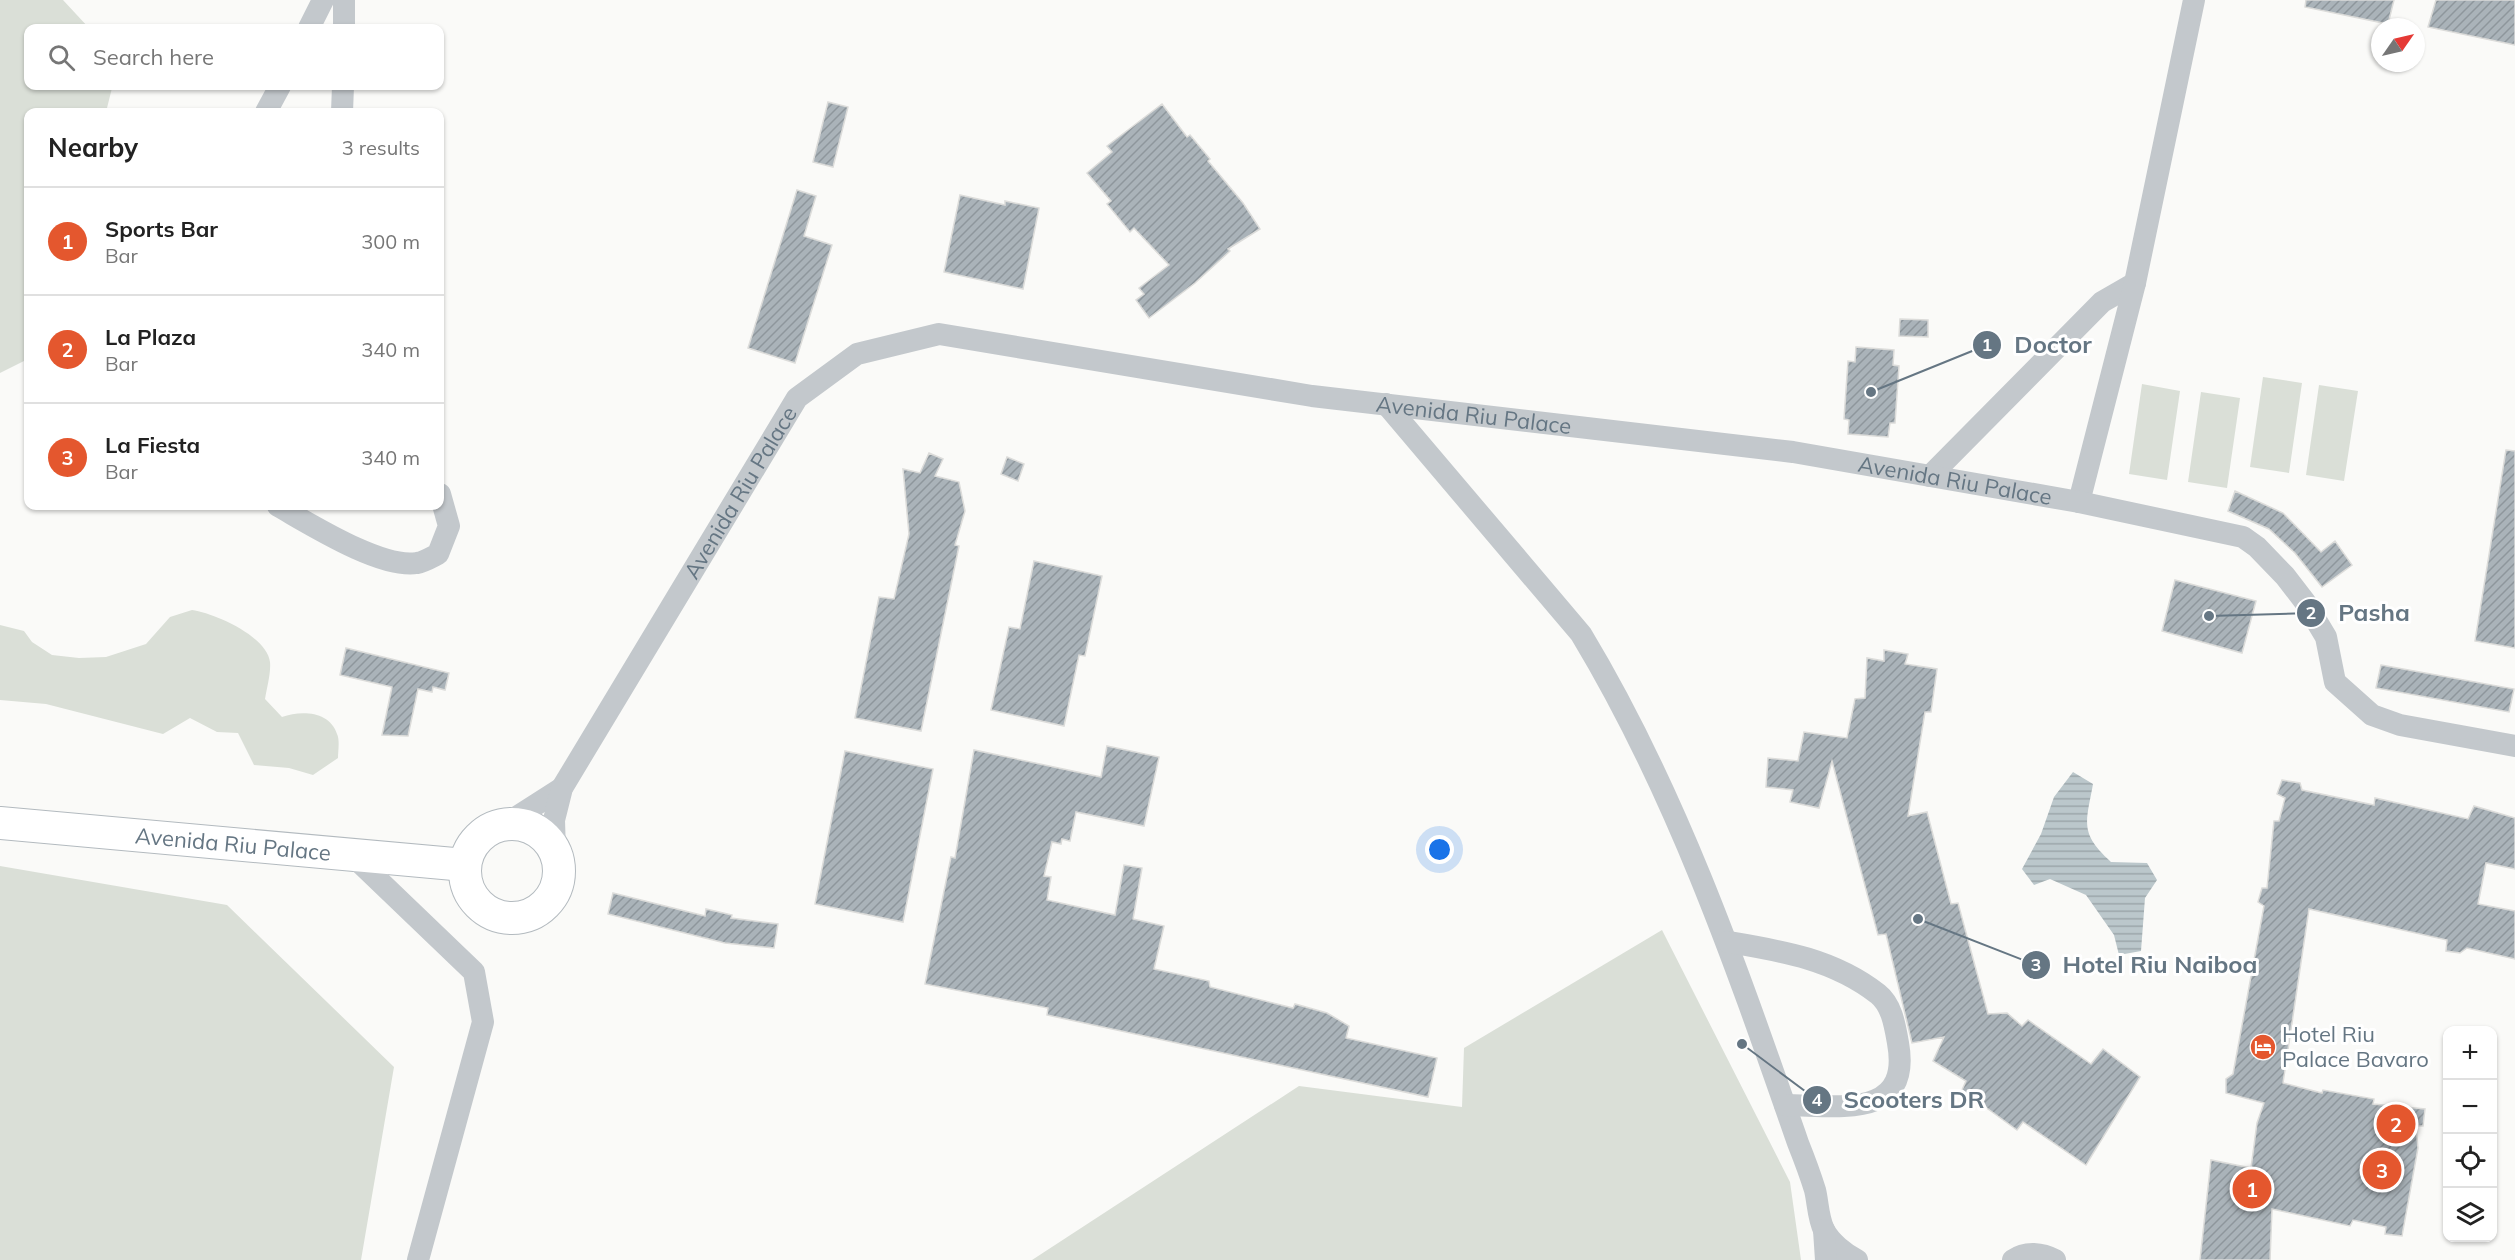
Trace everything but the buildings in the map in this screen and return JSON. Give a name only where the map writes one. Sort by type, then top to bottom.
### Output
[{"type":"street","points":[[311,24],[323,0]]},
{"type":"street","points":[[344,0],[344,24]]},
{"type":"street","points":[[2079,502],[2135,283],[2194,0]]},
{"type":"street","points":[[268,108],[278,90]]},
{"type":"street","points":[[342,108],[343,90]]},
{"type":"street","points":[[1930,476],[2102,302],[2135,283]]},
{"type":"street","name":"Avenida Riu Palace","points":[[555,852],[555,820],[562,788],[797,398],[857,354],[939,334],[1131,368],[1312,396],[1793,452],[2079,502],[2243,537],[2257,547],[2285,576],[2305,602],[2326,637],[2335,682],[2372,715],[2400,725],[2515,746]]},
{"type":"street","points":[[1386,404],[1581,634],[1650,758],[1728,942],[1815,1191],[1824,1230],[1826,1260]]},
{"type":"street","points":[[285,510],[325,533],[390,561],[417,563],[438,554],[449,526],[444,508]]},
{"type":"street","name":"Avenida Riu Palace","points":[[504,825],[562,788]]},
{"type":"street","name":"Avenida Riu Palace","points":[[0,823],[465,865]]},
{"type":"street","points":[[504,825],[519,825],[533,830],[546,839],[555,852],[559,867],[557,883],[551,897],[540,909],[518,917],[495,915],[482,908],[472,896],[466,881],[465,865],[478,839],[490,830],[504,825]]},
{"type":"street","points":[[352,855],[474,972],[481,1001],[483,1022],[418,1260]]},
{"type":"street","points":[[1728,942],[1816,959],[1856,978],[1880,995],[1889,1005],[1900,1057],[1900,1074],[1886,1096],[1874,1103],[1857,1106],[1785,1105]]},
{"type":"street","points":[[1824,1230],[1837,1245],[1857,1260]]},
{"type":"street","points":[[2013,1260],[2029,1254],[2042,1254],[2055,1260]]},
{"type":"shaded area","points":[[0,0],[63,0],[85,24],[24,24],[24,90],[112,90],[107,108],[24,108],[24,361],[0,373]]},
{"type":"shaded area","points":[[2263,377],[2302,383],[2289,473],[2250,467]]},
{"type":"shaded area","points":[[2142,384],[2180,391],[2167,480],[2129,474]]},
{"type":"shaded area","points":[[2319,385],[2358,391],[2344,481],[2306,475]]},
{"type":"shaded area","points":[[2201,392],[2240,398],[2227,488],[2188,482]]},
{"type":"shaded area","points":[[192,610],[226,621],[260,643],[267,652],[270,662],[265,699],[282,717],[306,713],[328,721],[338,736],[338,758],[313,775],[289,768],[254,765],[238,733],[217,732],[190,718],[163,734],[46,704],[0,700],[0,625],[24,631],[32,642],[52,655],[79,658],[106,657],[146,644],[170,617]]},
{"type":"shaded area","points":[[2073,772],[2093,784],[2087,827],[2089,835],[2101,852],[2111,862],[2147,863],[2157,880],[2145,898],[2141,951],[2119,955],[2114,935],[2086,895],[2050,879],[2034,885],[2022,869],[2041,834],[2054,797]]},
{"type":"shaded area","points":[[0,866],[227,905],[394,1067],[361,1260],[0,1260]]},
{"type":"shaded area","points":[[1662,930],[1790,1182],[1801,1260],[1032,1260],[1299,1086],[1462,1107],[1464,1048]]},
{"type":"place","name":"Doctor","points":[[1871,392]]},
{"type":"place","name":"Pasha","points":[[2209,616]]},
{"type":"place","name":"Hotel Riu Naiboa","points":[[1918,919]]},
{"type":"place","name":"Scooters DR","points":[[1742,1044]]},
{"type":"place","name":"Hotel Riu Palace Bavaro","points":[[2263,1047]]},
{"type":"place","name":"La Plaza","points":[[2396,1124]]},
{"type":"place","name":"La Fiesta","points":[[2382,1170]]},
{"type":"place","name":"Sports Bar","points":[[2252,1189]]}]
